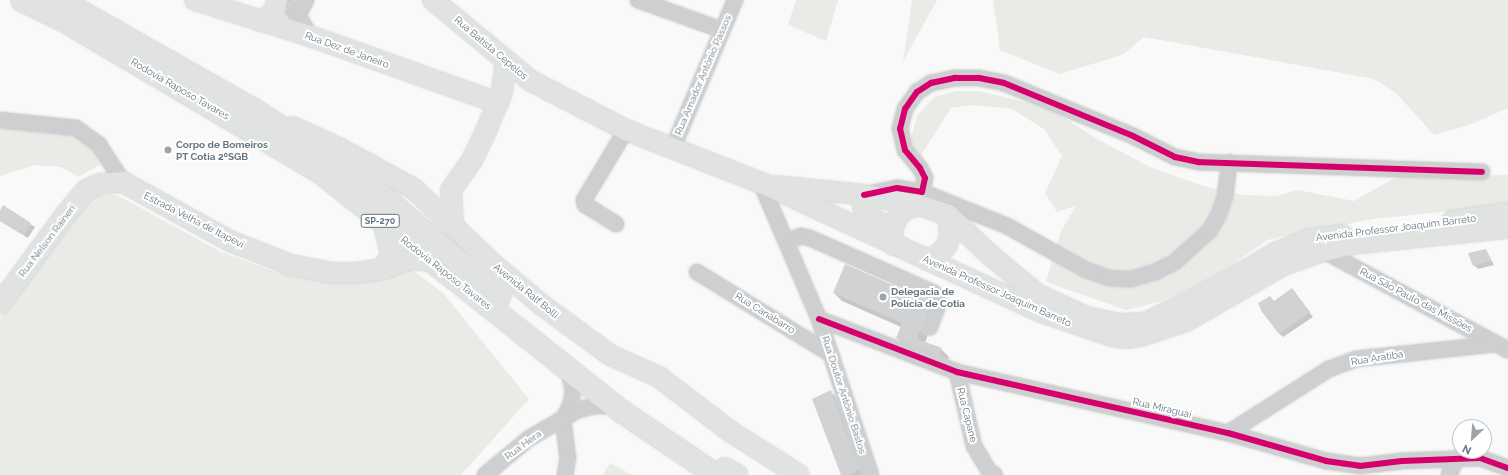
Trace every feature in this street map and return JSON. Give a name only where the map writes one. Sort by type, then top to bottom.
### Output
[{"type":"highway","name":"Rodovia Raposo Tavares","points":[[22,0],[65,21],[319,171],[384,225],[618,408],[727,474]]},
{"type":"highway","name":"Rodovia Raposo Tavares","points":[[60,0],[254,110],[342,167],[387,200],[582,366],[727,474]]},
{"type":"highway","points":[[618,408],[648,439],[693,475]]},
{"type":"main road","name":"Rua Dez de Janeiro","points":[[195,0],[500,98]]},
{"type":"main road","points":[[260,21],[268,17],[275,9],[277,0]]},
{"type":"main road","name":"Rua Batista Cepelos","points":[[433,0],[531,81]]},
{"type":"main road","points":[[453,227],[451,190],[472,160],[500,98],[506,61]]},
{"type":"main road","points":[[500,98],[531,81]]},
{"type":"main road","name":"Avenida Professor Joaquim Barreto","points":[[531,81],[626,130],[672,150],[764,184],[893,238],[927,260],[1054,317],[1111,336],[1126,338],[1163,330],[1186,321],[1283,265],[1324,251],[1352,244],[1507,225]]},
{"type":"main road","name":"Avenida Ralf Bolli","points":[[254,110],[386,172],[423,197],[453,227],[542,305],[610,355],[659,377],[731,432],[799,475]]},
{"type":"main road","name":"Estrada Velha de Itapevi","points":[[123,182],[230,241],[291,265],[333,272],[357,273],[383,269],[410,259],[430,261]]},
{"type":"main road","name":"Rua Nelson Raineri","points":[[0,304],[52,231],[86,190],[100,184],[123,182]]},
{"type":"main road","name":"Avenida Professor Joaquim Barreto","points":[[764,184],[864,195],[920,199],[948,215],[989,254],[1036,294],[1086,317],[1118,324],[1146,323],[1226,282],[1275,253],[1310,239],[1507,225]]},
{"type":"main road","points":[[423,197],[451,190]]},
{"type":"main road","points":[[864,195],[863,207],[866,214],[893,238],[903,211],[920,199]]},
{"type":"main road","points":[[927,260],[939,254],[947,245],[950,235],[948,215]]},
{"type":"main road","points":[[383,269],[390,254],[384,225]]},
{"type":"street","points":[[282,0],[298,15],[310,36]]},
{"type":"street","points":[[298,15],[306,0]]},
{"type":"street","points":[[638,0],[722,30]]},
{"type":"street","name":"Rua Amador Antônio Passos","points":[[672,150],[734,0]]},
{"type":"street","points":[[1229,162],[1225,197],[1219,214],[1210,230],[1175,262],[1155,272],[1131,279],[1109,278],[1086,270],[1007,226],[920,199],[925,178],[920,168],[905,150],[900,129],[905,109],[917,92],[932,83],[955,78],[978,78],[1004,83],[1133,136],[1175,157],[1199,162],[1229,162],[1482,172]]},
{"type":"street","points":[[0,120],[76,128],[98,145],[123,182]]},
{"type":"street","points":[[616,224],[585,205],[584,200],[626,130]]},
{"type":"street","name":"Rua Doutor Antônio Bastos","points":[[764,184],[819,319],[870,475]]},
{"type":"street","points":[[786,241],[801,236],[810,238],[934,293],[939,303],[930,326]]},
{"type":"street","name":"Rua São Paulo das Missões","points":[[1324,251],[1502,347]]},
{"type":"street","name":"Rua Canabarro","points":[[697,272],[832,355]]},
{"type":"street","name":"Rua Miraguai","points":[[819,319],[957,372],[1228,433],[1356,470],[1402,460],[1452,458]]},
{"type":"street","name":"Rua Aratiba","points":[[1228,433],[1329,368],[1356,359],[1502,347]]},
{"type":"street","points":[[566,475],[568,457],[563,419],[571,404],[573,389],[568,370]]},
{"type":"street","name":"Rua Capane","points":[[957,372],[974,446],[989,471],[996,475]]},
{"type":"street","name":"Rua Hera","points":[[485,475],[528,439],[578,410],[594,406],[618,408]]},
{"type":"street","points":[[1449,475],[1457,459]]},
{"type":"street","name":"Rua Miraguai","points":[[1483,459],[1508,468]]},
{"type":"shaded area","points":[[796,0],[838,0],[826,41],[788,25]]},
{"type":"shaded area","points":[[912,0],[937,0],[903,62]]},
{"type":"shaded area","points":[[993,0],[1508,0],[1508,108],[1469,125],[1434,135],[1396,93],[1374,79],[1144,37],[1122,55],[1059,74],[1000,50]]},
{"type":"shaded area","points":[[956,91],[979,91],[1025,102],[1060,115],[1097,139],[1150,167],[1203,186],[1244,195],[1276,196],[1298,190],[1354,201],[1398,176],[1508,175],[1508,205],[1373,219],[1267,240],[1224,271],[1163,301],[1126,310],[1046,282],[1061,231],[1076,206],[1057,212],[1045,193],[1062,156],[1044,129],[1012,109],[973,105],[951,108],[921,155],[909,146],[917,116],[934,97]]},
{"type":"shaded area","points":[[0,122],[76,130],[105,162],[78,177],[61,167],[35,165],[0,176]]},
{"type":"shaded area","points":[[99,195],[117,195],[221,252],[273,271],[309,277],[409,267],[443,293],[529,399],[461,475],[0,475],[0,319],[50,235],[85,201]]},
{"type":"shaded area","points":[[610,463],[632,475],[603,475]]},
{"type":"building","points":[[3,205],[31,223],[24,235],[0,220],[0,211]]},
{"type":"building","points":[[1486,249],[1491,261],[1473,266],[1468,253]]},
{"type":"building","name":"Delegacia de Polícia de Cotia","points":[[845,264],[927,300],[929,304],[917,339],[942,348],[939,355],[896,338],[902,323],[833,293]]},
{"type":"building","points":[[1292,288],[1310,312],[1279,334],[1262,312],[1258,303],[1270,296],[1274,301]]},
{"type":"building","points":[[831,390],[859,469],[851,475],[841,475],[812,399]]},
{"type":"cycle path","points":[[864,195],[897,188],[922,192],[925,178],[920,168],[905,150],[900,129],[905,109],[917,92],[931,83],[955,78],[979,78],[1004,83],[1133,136],[1175,157],[1199,162],[1482,172]]},
{"type":"cycle path","points":[[819,319],[957,372],[1228,433],[1326,461],[1360,466],[1402,461],[1480,458],[1508,468]]},
{"type":"place","name":"Corpo de Bomeiros PT Cotia 2ºSGB","points":[[168,150]]},
{"type":"place","name":"Delegacia de Polícia de Cotia","points":[[883,297]]}]
